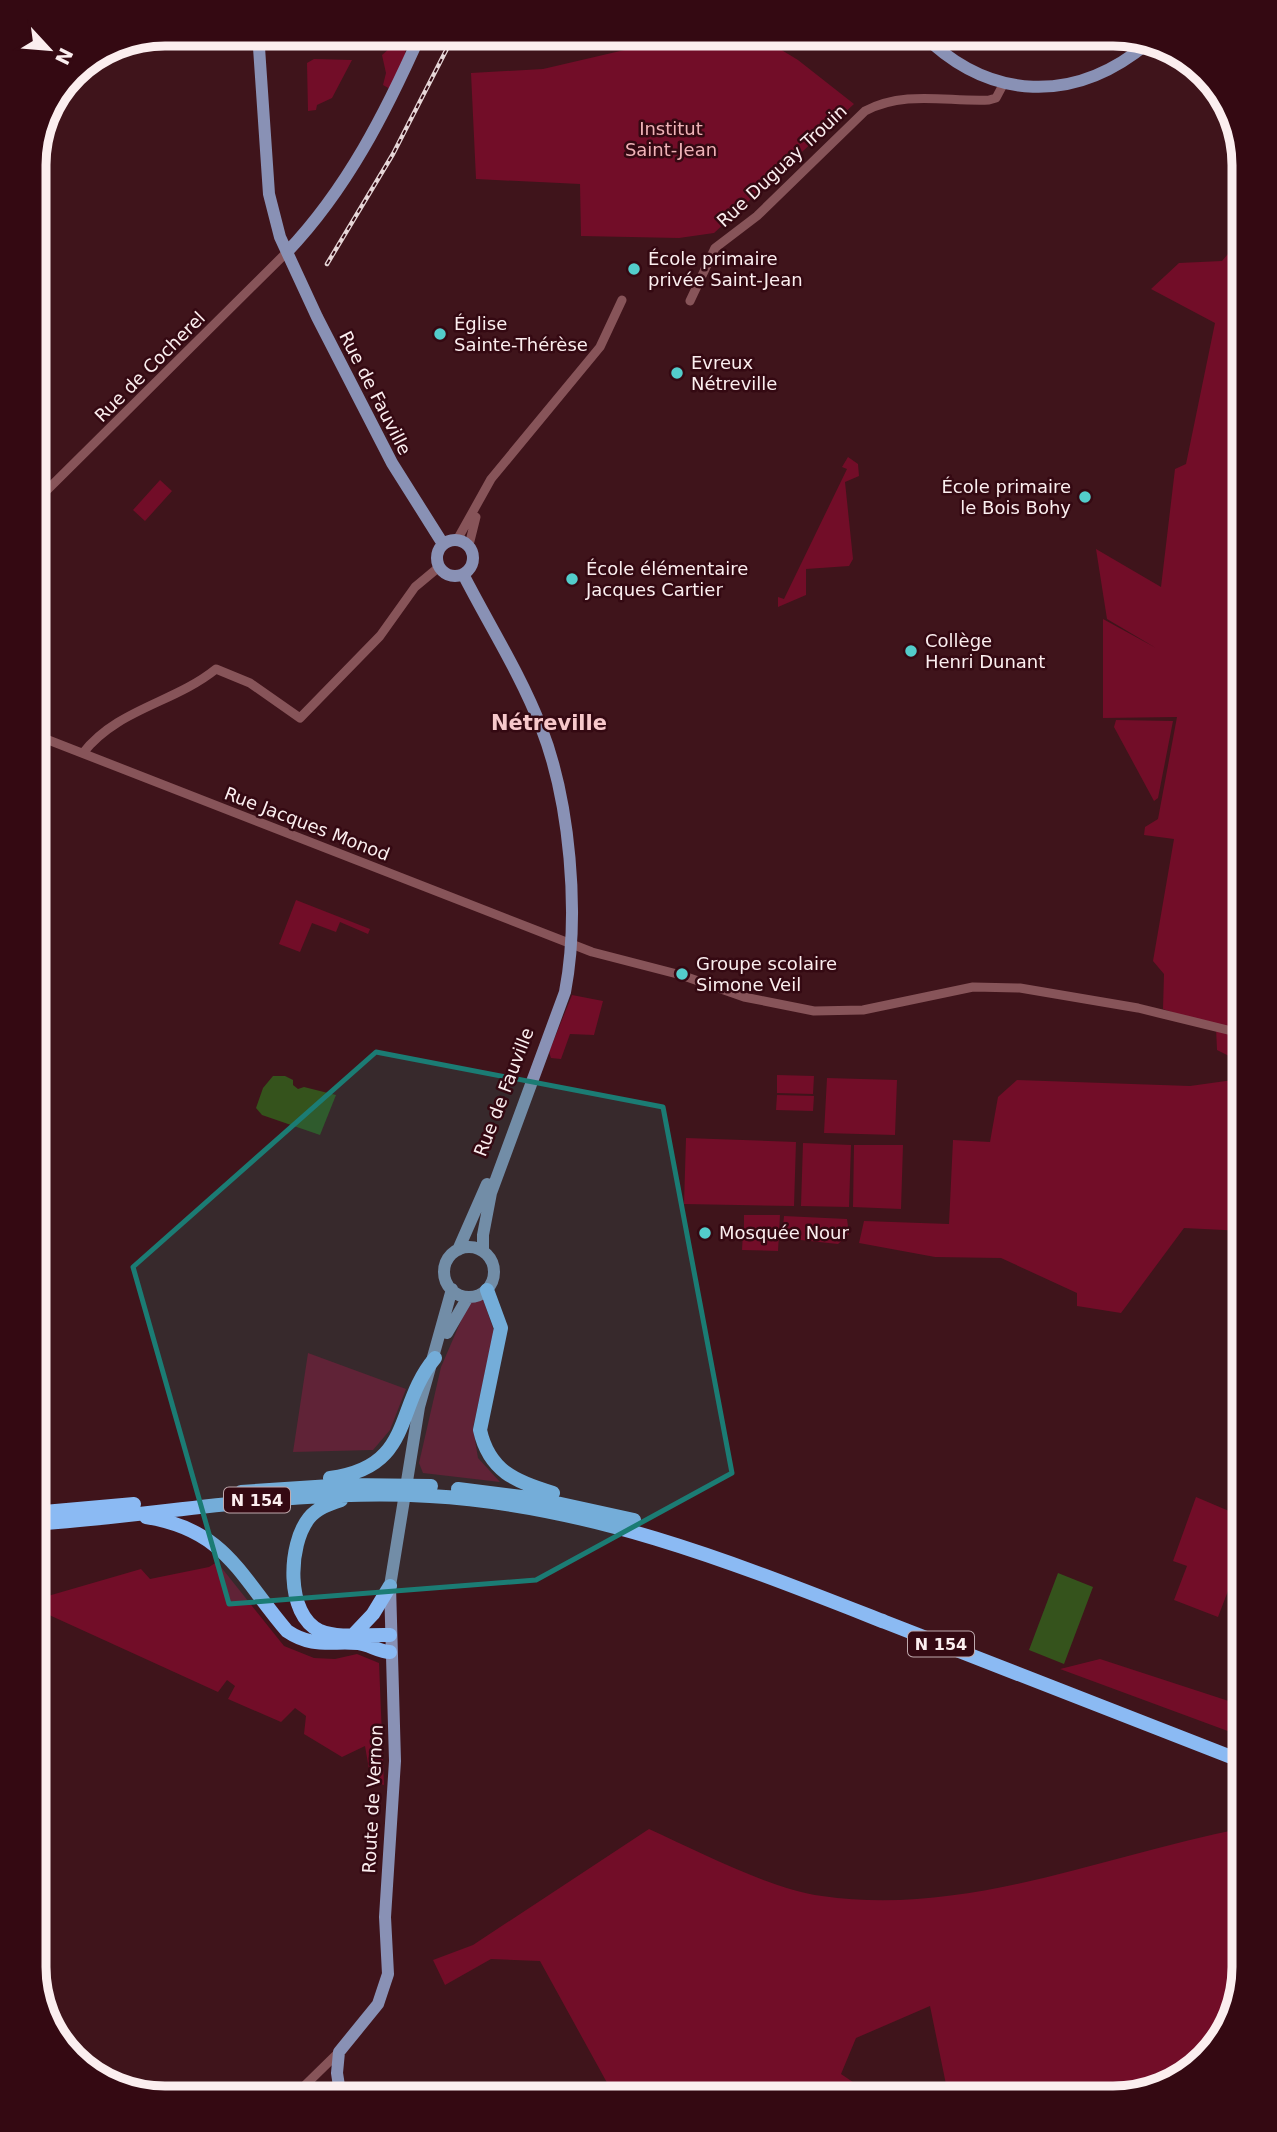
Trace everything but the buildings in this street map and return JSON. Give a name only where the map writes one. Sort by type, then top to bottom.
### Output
[{"type":"highway","points":[[487,1290],[501,1328],[480,1430],[487,1455],[509,1477],[576,1506]]},
{"type":"highway","points":[[296,1486],[349,1475],[381,1458],[402,1428],[427,1367],[435,1358]]},
{"type":"highway","name":"N 154","points":[[46,1512],[296,1486],[437,1487],[576,1506],[716,1546],[1232,1747]]},
{"type":"highway","points":[[388,1495],[325,1505],[310,1517],[298,1548],[295,1596],[306,1620],[326,1632],[390,1635]]},
{"type":"highway","name":"N 154","points":[[46,1523],[289,1497],[431,1496],[549,1511],[636,1530],[687,1546],[1232,1757]]},
{"type":"highway","points":[[127,1514],[167,1520],[210,1540],[231,1558],[287,1631],[298,1639],[316,1644],[360,1643],[390,1652]]},
{"type":"highway","points":[[355,1633],[373,1614],[390,1586]]},
{"type":"main road","name":"Rue de Fauville","points":[[259,46],[269,194],[287,252],[392,463],[443,544]]},
{"type":"main road","points":[[934,46],[962,66],[1004,83],[1030,86],[1084,81],[1101,75],[1139,49]]},
{"type":"main road","points":[[287,252],[344,183],[414,48]]},
{"type":"main road","points":[[463,542],[472,552],[472,565],[463,574],[450,575],[439,566],[437,555],[443,544],[463,542]]},
{"type":"main road","name":"Rue de Fauville","points":[[463,574],[507,653],[544,737],[563,807],[569,885],[570,963],[557,1018],[491,1193],[483,1235],[484,1251]]},
{"type":"main road","name":"Rue de Fauville","points":[[458,1250],[552,1015],[570,943]]},
{"type":"main road","points":[[471,1247],[484,1251],[490,1258],[494,1273],[487,1290],[468,1297],[435,1358],[452,1289],[445,1268],[447,1261],[458,1250],[471,1247]]},
{"type":"main road","points":[[452,1289],[468,1297]]},
{"type":"main road","name":"Route de Vernon","points":[[339,2052],[378,2004],[388,1974],[385,1905],[395,1761],[390,1586],[419,1407],[435,1358]]},
{"type":"main road","points":[[339,2052],[339,2086]]},
{"type":"street","name":"Rue Duguay Trouin","points":[[690,301],[715,248],[757,216],[855,118],[888,101],[933,97],[989,100],[996,97],[1004,83]]},
{"type":"street","name":"Rue de Cocherel","points":[[46,491],[287,252]]},
{"type":"street","points":[[463,542],[486,488],[529,431],[600,347],[622,300]]},
{"type":"street","points":[[83,753],[107,727],[122,717],[188,688],[216,669],[250,683],[300,718],[380,636],[407,597],[439,566]]},
{"type":"street","name":"Rue Jacques Monod","points":[[46,739],[570,943],[631,963],[681,975],[724,992],[814,1011],[863,1010],[973,987],[1020,988],[1138,1008],[1232,1031]]},
{"type":"street","name":"Route de Vernon","points":[[304,2086],[339,2052]]},
{"type":"highlighted area","points":[[376,1052],[663,1107],[732,1473],[536,1580],[229,1604],[133,1267]]},
{"type":"green space","points":[[392,46],[406,46],[405,61],[390,89],[383,85],[386,73],[382,55]]},
{"type":"green space","name":"Institut Saint-Jean","points":[[642,46],[775,46],[798,60],[854,104],[714,233],[679,238],[581,236],[580,184],[476,179],[471,73],[543,69]]},
{"type":"green space","points":[[314,59],[352,60],[332,98],[317,105],[316,110],[308,111],[307,63]]},
{"type":"green space","points":[[1232,249],[1232,1058],[1217,1050],[1216,1027],[1163,1009],[1164,974],[1153,961],[1174,839],[1144,835],[1145,827],[1158,819],[1177,717],[1103,718],[1103,619],[1156,648],[1107,619],[1096,549],[1161,587],[1175,469],[1186,464],[1215,323],[1151,289],[1179,263],[1222,261]]},
{"type":"green space","points":[[848,457],[858,464],[859,476],[845,482],[853,559],[849,566],[806,569],[806,595],[778,607],[778,597],[784,599],[847,469],[842,467]]},
{"type":"green space","points":[[160,480],[172,491],[145,521],[133,510]]},
{"type":"green space","points":[[1116,720],[1173,721],[1158,798],[1154,801],[1114,727]]},
{"type":"green space","points":[[296,900],[370,929],[368,934],[340,922],[336,932],[312,923],[300,952],[279,944]]},
{"type":"green space","points":[[572,995],[603,1001],[594,1035],[570,1034],[561,1059],[551,1058],[549,1052]]},
{"type":"green space","points":[[777,1075],[814,1076],[813,1094],[777,1093]]},
{"type":"green space","points":[[827,1078],[897,1080],[895,1135],[824,1133]]},
{"type":"green space","points":[[1017,1080],[1190,1086],[1232,1080],[1232,1230],[1184,1228],[1121,1313],[1077,1306],[1077,1293],[1001,1258],[935,1257],[859,1243],[864,1221],[949,1224],[953,1140],[990,1142],[998,1097]]},
{"type":"green space","points":[[777,1095],[814,1096],[813,1111],[776,1110]]},
{"type":"green space","points":[[686,1138],[796,1142],[794,1206],[684,1204]]},
{"type":"green space","points":[[803,1143],[851,1145],[849,1207],[801,1206]]},
{"type":"green space","points":[[854,1145],[903,1145],[901,1209],[853,1207]]},
{"type":"green space","points":[[744,1215],[780,1215],[779,1233],[744,1232]]},
{"type":"green space","points":[[784,1216],[847,1219],[849,1234],[838,1244],[782,1238]]},
{"type":"green space","points":[[743,1233],[779,1234],[778,1251],[742,1250]]},
{"type":"green space","points":[[483,1299],[494,1331],[473,1428],[478,1458],[500,1482],[423,1473],[419,1463],[441,1367],[470,1300]]},
{"type":"green space","points":[[308,1353],[406,1389],[390,1430],[373,1450],[293,1452]]},
{"type":"green space","points":[[1196,1497],[1229,1511],[1232,1505],[1232,1580],[1218,1617],[1174,1600],[1187,1566],[1173,1561]]},
{"type":"green space","points":[[217,1562],[284,1646],[314,1658],[335,1659],[357,1654],[379,1663],[384,1785],[371,1781],[365,1746],[342,1757],[304,1734],[306,1716],[295,1708],[281,1722],[228,1699],[235,1686],[227,1680],[218,1692],[46,1611],[46,1597],[141,1569],[150,1579],[209,1567]]},
{"type":"green space","points":[[1100,1659],[1232,1702],[1232,1733],[1060,1669]]},
{"type":"green space","points":[[649,1829],[734,1868],[801,1892],[876,1900],[929,1898],[982,1891],[1232,1831],[1232,1968],[1227,1999],[1216,2027],[1197,2052],[1179,2067],[1136,2084],[946,2086],[930,2006],[856,2038],[841,2074],[859,2086],[609,2086],[540,1961],[491,1959],[445,1985],[433,1960],[473,1945]]},
{"type":"shaded area","points":[[273,1076],[285,1076],[293,1080],[293,1085],[298,1089],[304,1087],[336,1095],[320,1135],[262,1115],[256,1108],[263,1088]]},
{"type":"shaded area","points":[[1058,1573],[1093,1587],[1064,1664],[1029,1650]]},
{"type":"railway","points":[[327,264],[393,154],[448,46]]},
{"type":"place","name":"École primaire privée Saint-Jean","points":[[634,269]]},
{"type":"place","name":"Église Sainte-Thérèse","points":[[440,334]]},
{"type":"place","name":"Evreux Nétreville","points":[[677,373]]},
{"type":"place","name":"École primaire le Bois Bohy","points":[[1085,497]]},
{"type":"place","name":"École élémentaire Jacques Cartier","points":[[572,579]]},
{"type":"place","name":"Collège Henri Dunant","points":[[911,651]]},
{"type":"place","name":"Groupe scolaire Simone Veil","points":[[682,974]]},
{"type":"place","name":"Mosquée Nour","points":[[705,1233]]},
{"type":"district","name":"Nétreville","points":[[549,723]]}]
